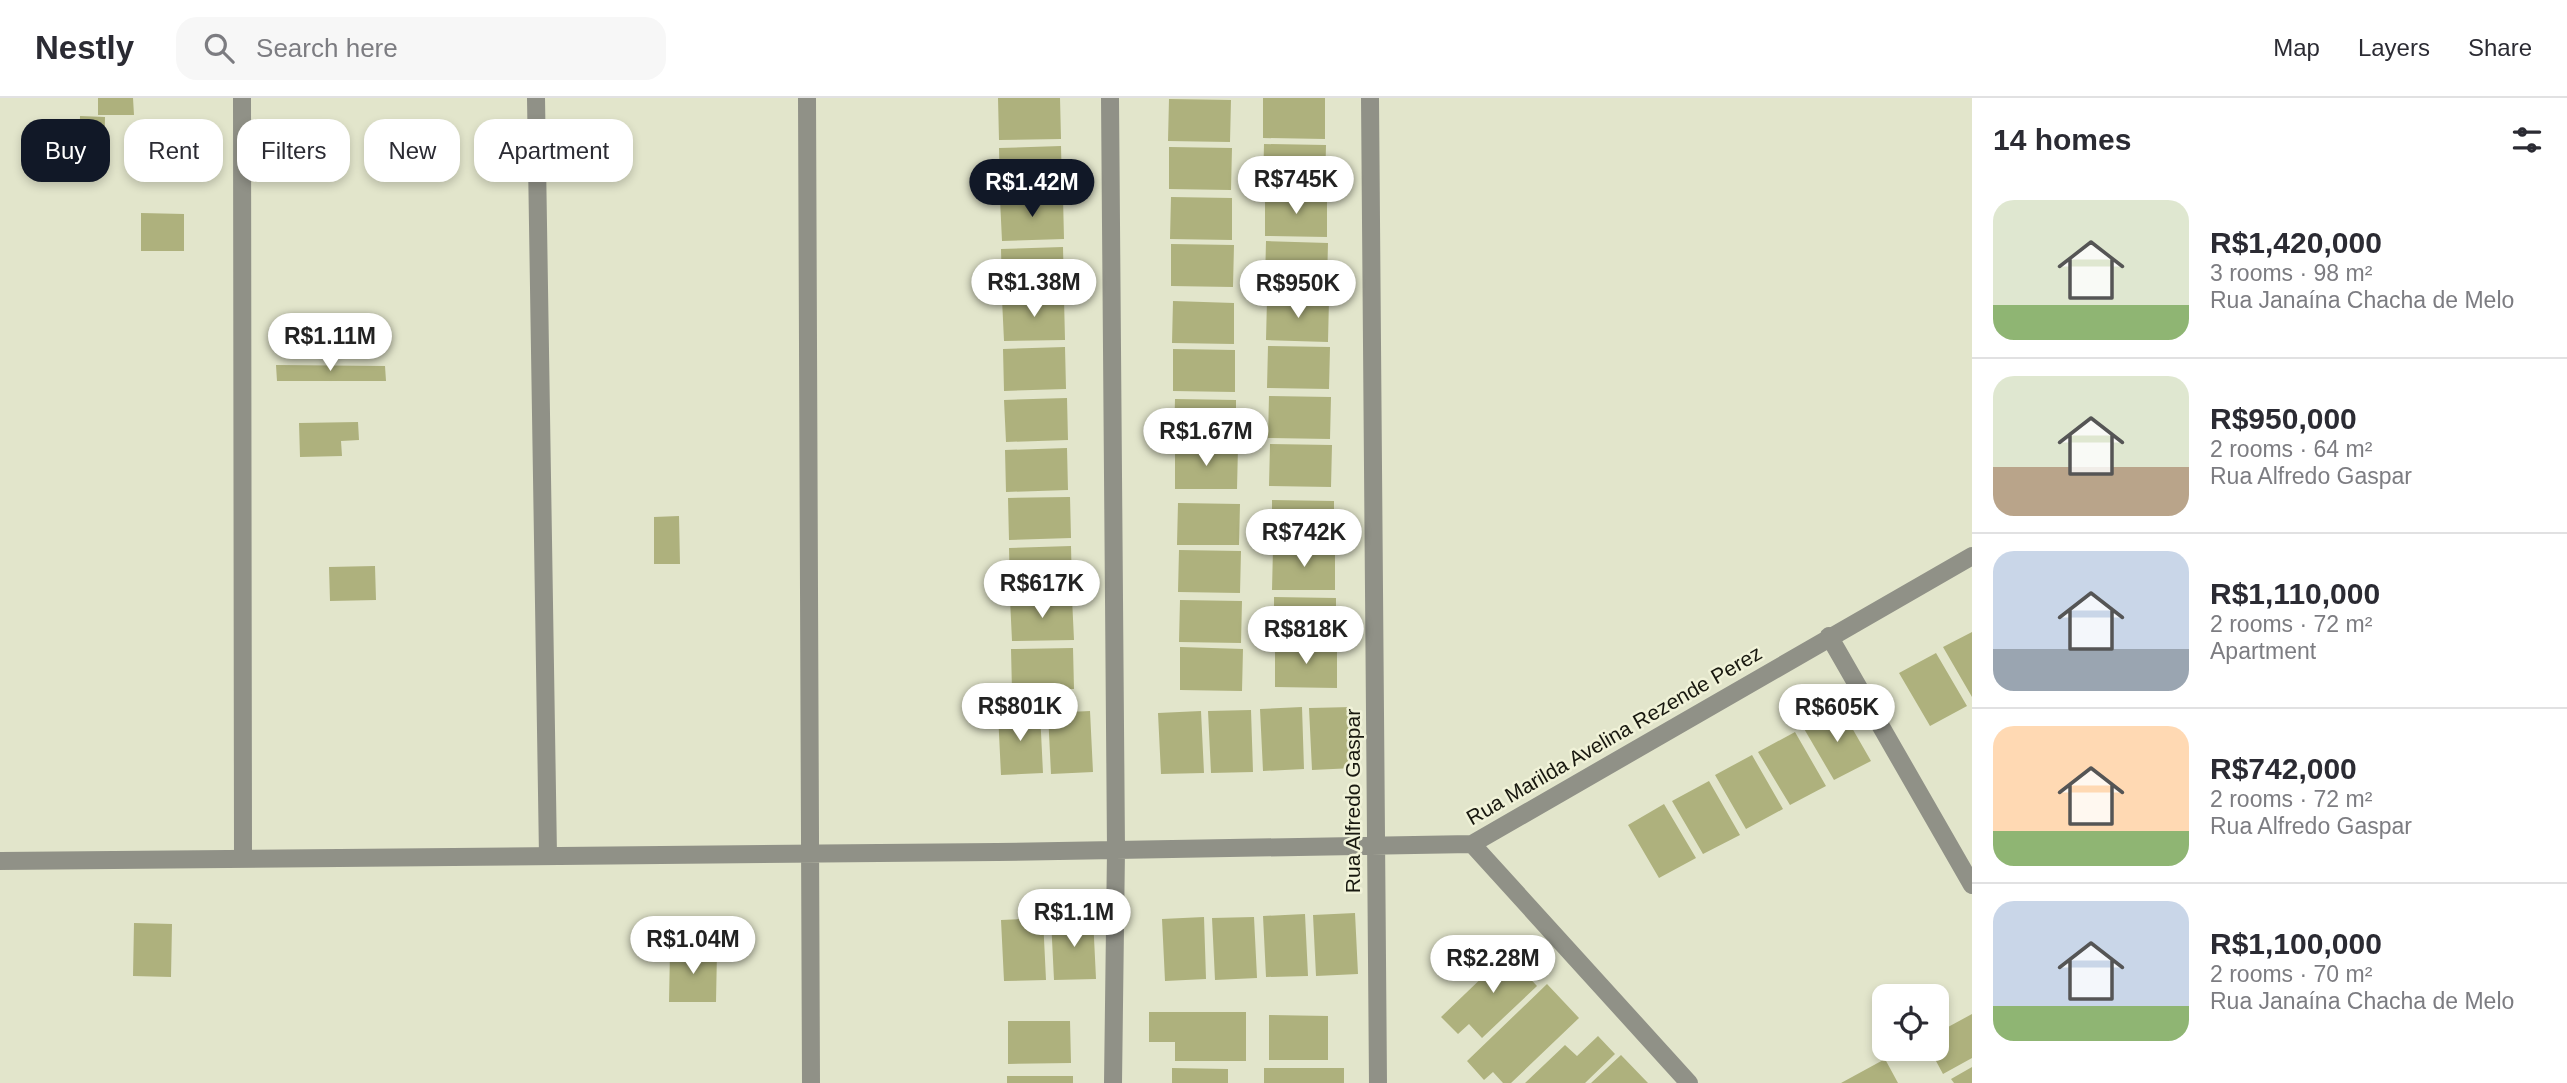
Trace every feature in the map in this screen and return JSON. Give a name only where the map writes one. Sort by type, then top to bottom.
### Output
[{"type":"street","points":[[242,98],[243,859]]},
{"type":"street","points":[[536,98],[548,856]]},
{"type":"street","points":[[807,98],[811,1083]]},
{"type":"street","points":[[1110,98],[1116,850],[1112,1083]]},
{"type":"street","name":"Rua Alfredo Gaspar","points":[[1370,98],[1378,1083]]},
{"type":"street","name":"Rua Marilda Avelina Rezende Perez","points":[[0,861],[997,852],[1472,844],[1972,556]]},
{"type":"street","points":[[1829,636],[1972,885]]},
{"type":"street","points":[[1472,844],[1689,1083]]},
{"type":"building","points":[[98,98],[133,98],[134,115],[98,115]]},
{"type":"building","points":[[998,98],[1060,98],[1061,139],[999,140]]},
{"type":"building","points":[[1263,98],[1325,98],[1325,139],[1263,138]]},
{"type":"building","points":[[1169,99],[1231,100],[1230,142],[1168,141]]},
{"type":"building","points":[[80,116],[105,117],[105,119],[80,119]]},
{"type":"building","points":[[1264,144],[1326,145],[1325,187],[1263,186]]},
{"type":"building","points":[[1061,146],[1062,188],[1000,190],[999,148]]},
{"type":"building","points":[[1169,147],[1232,148],[1231,190],[1169,189]]},
{"type":"building","points":[[1265,194],[1327,195],[1327,237],[1265,236]]},
{"type":"building","points":[[1063,197],[1064,239],[1002,241],[1000,199]]},
{"type":"building","points":[[1171,197],[1232,198],[1232,240],[1170,239]]},
{"type":"building","points":[[141,213],[184,214],[184,251],[141,251]]},
{"type":"building","points":[[1266,241],[1328,243],[1327,284],[1265,283]]},
{"type":"building","points":[[1171,244],[1234,245],[1233,287],[1171,286]]},
{"type":"building","points":[[1063,247],[1064,289],[1002,291],[1001,249]]},
{"type":"building","points":[[1064,298],[1065,340],[1004,341],[1002,299]]},
{"type":"building","points":[[1267,299],[1329,299],[1328,342],[1266,340]]},
{"type":"building","points":[[1173,301],[1234,303],[1234,344],[1172,343]]},
{"type":"building","points":[[1268,346],[1330,347],[1329,389],[1267,388]]},
{"type":"building","points":[[1065,347],[1066,389],[1004,391],[1003,349]]},
{"type":"building","points":[[1173,349],[1235,350],[1235,392],[1173,391]]},
{"type":"building","points":[[276,365],[385,366],[386,381],[277,381]]},
{"type":"building","points":[[1269,396],[1331,397],[1330,439],[1268,438]]},
{"type":"building","points":[[1067,398],[1068,440],[1006,442],[1004,400]]},
{"type":"building","points":[[1175,399],[1236,400],[1236,442],[1174,441]]},
{"type":"building","points":[[358,422],[359,440],[341,441],[342,456],[300,457],[299,423]]},
{"type":"building","points":[[1270,444],[1332,445],[1331,487],[1269,486]]},
{"type":"building","points":[[1175,446],[1238,447],[1237,489],[1175,489]]},
{"type":"building","points":[[1067,448],[1068,490],[1006,492],[1005,450]]},
{"type":"building","points":[[1070,497],[1071,538],[1009,540],[1008,498]]},
{"type":"building","points":[[1272,500],[1334,501],[1334,543],[1272,542]]},
{"type":"building","points":[[1178,503],[1240,504],[1239,545],[1177,545]]},
{"type":"building","points":[[679,516],[680,564],[654,564],[654,517]]},
{"type":"building","points":[[1071,546],[1072,588],[1010,590],[1009,548]]},
{"type":"building","points":[[1273,548],[1335,548],[1335,590],[1272,590]]},
{"type":"building","points":[[1179,550],[1241,551],[1240,593],[1178,592]]},
{"type":"building","points":[[375,566],[376,600],[330,601],[329,567]]},
{"type":"building","points":[[1274,597],[1336,598],[1336,640],[1274,640]]},
{"type":"building","points":[[1072,598],[1074,640],[1012,641],[1010,599]]},
{"type":"building","points":[[1180,600],[1242,601],[1241,643],[1179,642]]},
{"type":"building","points":[[1972,632],[1972,697],[1943,647]]},
{"type":"building","points":[[1275,645],[1337,646],[1337,688],[1275,687]]},
{"type":"building","points":[[1180,647],[1243,649],[1242,691],[1180,690]]},
{"type":"building","points":[[1073,648],[1074,689],[1012,691],[1011,649]]},
{"type":"building","points":[[1936,653],[1967,706],[1930,726],[1899,673]]},
{"type":"building","points":[[1302,707],[1304,769],[1263,771],[1260,709]]},
{"type":"building","points":[[1352,707],[1354,768],[1312,770],[1309,708]]},
{"type":"building","points":[[1840,707],[1871,761],[1834,780],[1803,727]]},
{"type":"building","points":[[1251,710],[1253,772],[1211,773],[1208,711]]},
{"type":"building","points":[[1090,711],[1093,772],[1051,774],[1048,713]]},
{"type":"building","points":[[1201,711],[1204,773],[1161,774],[1158,713]]},
{"type":"building","points":[[1040,712],[1043,773],[1001,775],[998,713]]},
{"type":"building","points":[[1795,732],[1826,786],[1790,805],[1758,752]]},
{"type":"building","points":[[1752,755],[1783,809],[1746,829],[1715,775]]},
{"type":"building","points":[[1709,781],[1740,835],[1703,854],[1672,801]]},
{"type":"building","points":[[1664,804],[1696,858],[1659,878],[1628,825]]},
{"type":"building","points":[[1355,913],[1358,974],[1316,976],[1313,915]]},
{"type":"building","points":[[1305,914],[1308,976],[1266,977],[1263,916]]},
{"type":"building","points":[[1093,917],[1096,979],[1054,980],[1051,919]]},
{"type":"building","points":[[1204,917],[1206,979],[1165,981],[1162,919]]},
{"type":"building","points":[[1254,917],[1257,978],[1215,980],[1212,918]]},
{"type":"building","points":[[1043,918],[1046,980],[1004,981],[1001,920]]},
{"type":"building","points":[[134,923],[172,924],[171,977],[133,976]]},
{"type":"building","points":[[1516,945],[1533,963],[1524,972],[1537,986],[1482,1038],[1469,1024],[1458,1034],[1441,1017]]},
{"type":"building","points":[[670,951],[717,951],[716,1002],[669,1002]]},
{"type":"building","points":[[1547,984],[1579,1018],[1511,1083],[1503,1083],[1493,1072],[1484,1080],[1467,1061]]},
{"type":"building","points":[[1149,1012],[1246,1012],[1246,1061],[1175,1061],[1175,1042],[1149,1042]]},
{"type":"building","points":[[1972,1014],[1972,1058],[1943,1074],[1936,1061],[1949,1061],[1949,1026]]},
{"type":"building","points":[[1269,1015],[1328,1016],[1328,1060],[1269,1060]]},
{"type":"building","points":[[1008,1021],[1070,1021],[1071,1063],[1008,1064]]},
{"type":"building","points":[[1598,1036],[1615,1054],[1585,1083],[1525,1083],[1565,1045],[1577,1056]]},
{"type":"building","points":[[1621,1055],[1648,1083],[1591,1083]]},
{"type":"building","points":[[1886,1061],[1898,1083],[1841,1083]]},
{"type":"building","points":[[1972,1067],[1972,1083],[1954,1083],[1951,1079]]},
{"type":"building","points":[[1172,1068],[1228,1069],[1228,1083],[1172,1083]]},
{"type":"building","points":[[1264,1068],[1344,1068],[1344,1083],[1264,1083]]},
{"type":"building","points":[[1007,1076],[1073,1076],[1073,1083],[1007,1083]]}]
